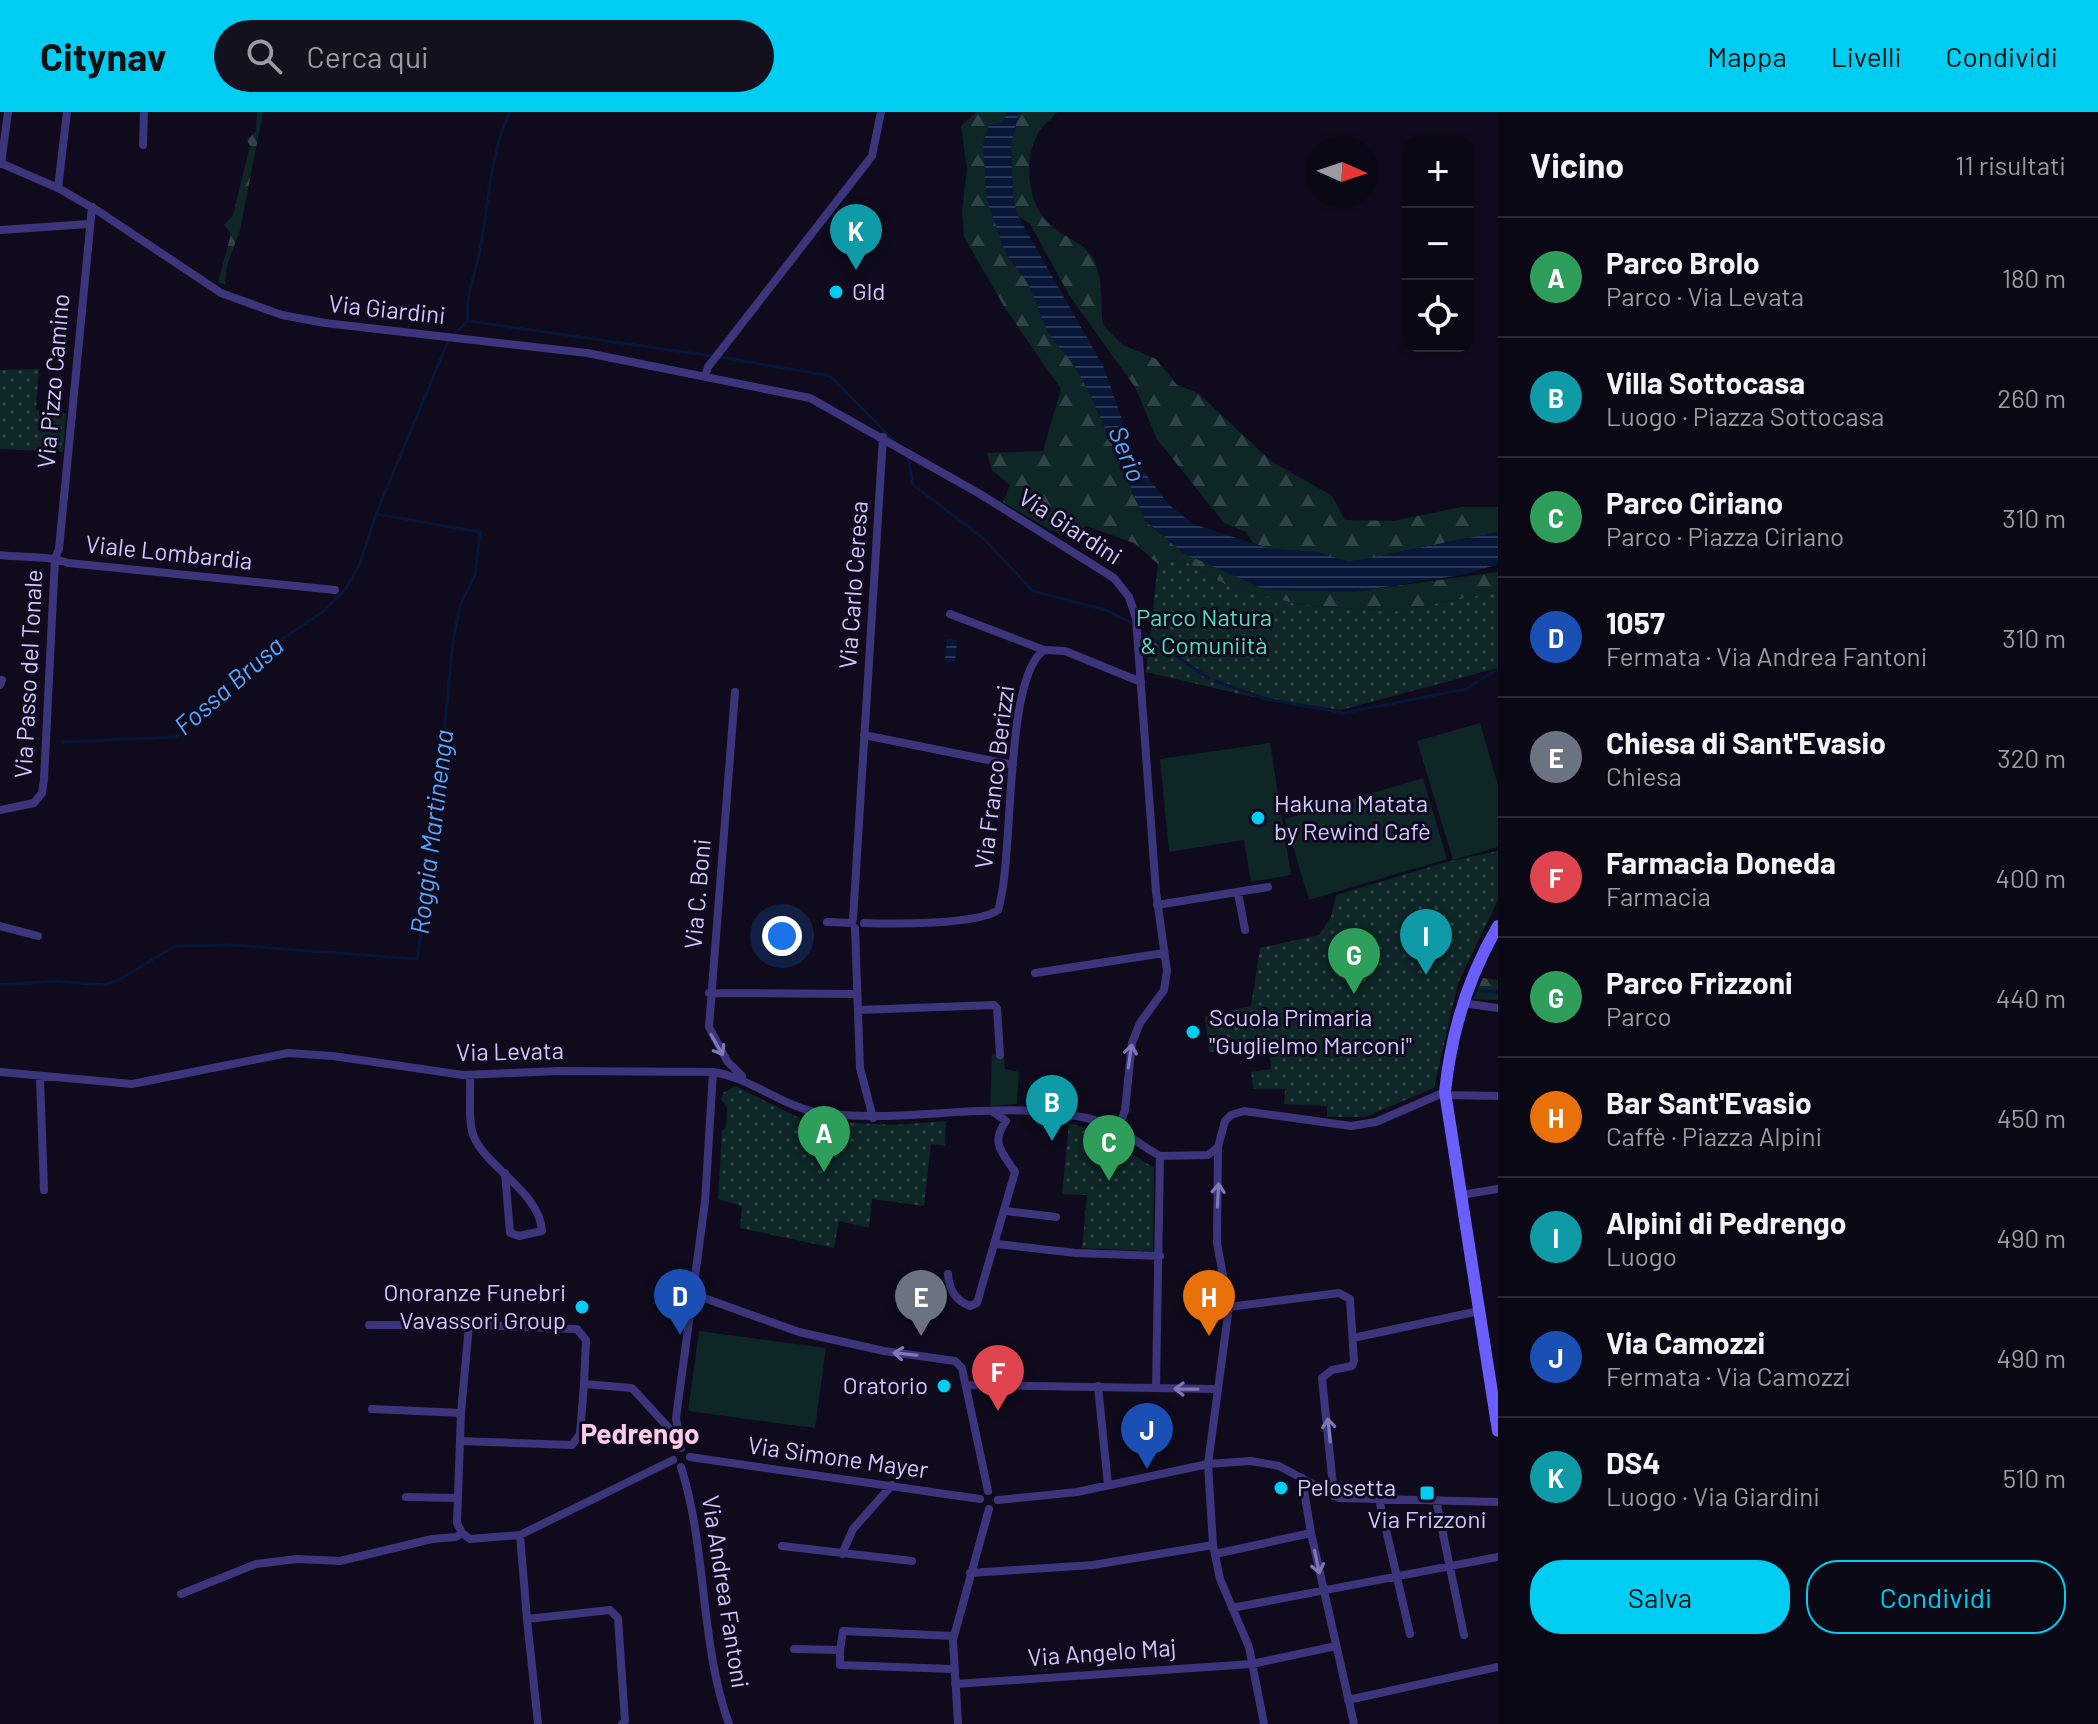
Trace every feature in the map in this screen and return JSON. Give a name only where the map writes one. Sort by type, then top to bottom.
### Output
[{"type":"street","points":[[1,164],[8,112]]},
{"type":"street","points":[[58,188],[67,112]]},
{"type":"street","points":[[143,145],[144,112]]},
{"type":"street","points":[[707,372],[721,349],[872,156],[881,112]]},
{"type":"street","name":"Via Giardini","points":[[1,164],[58,188],[92,207],[209,286],[282,315],[325,323],[587,353],[707,372],[810,398],[883,437],[1114,578],[1133,606],[1157,905],[1167,971],[1164,990],[1140,1023],[1132,1043],[1125,1110],[1118,1130]]},
{"type":"street","name":"Via Pizzo Camino","points":[[55,558],[59,549],[92,207]]},
{"type":"street","points":[[0,230],[89,224]]},
{"type":"street","name":"Via Carlo Ceresa","points":[[873,1118],[860,1068],[857,994],[859,922],[856,907],[883,437]]},
{"type":"street","name":"Viale Lombardia","points":[[0,555],[46,560],[55,558],[68,563],[335,590]]},
{"type":"street","name":"Via Passo del Tonale","points":[[0,810],[34,803],[42,793],[55,558]]},
{"type":"street","points":[[950,614],[1044,650],[1065,651],[1141,682]]},
{"type":"street","name":"Via Franco Berizzi","points":[[859,922],[941,922],[995,913],[999,906],[1022,698],[1035,656],[1044,650]]},
{"type":"street","name":"Via C. Boni","points":[[735,692],[709,993],[711,1036],[733,1069],[753,1084]]},
{"type":"street","points":[[864,735],[1013,765]]},
{"type":"street","points":[[1157,905],[1268,887]]},
{"type":"street","points":[[1238,893],[1245,930]]},
{"type":"street","points":[[827,922],[859,922]]},
{"type":"street","points":[[0,926],[38,936]]},
{"type":"street","points":[[1498,926],[1462,1003],[1449,1051],[1445,1093],[1495,1395],[1498,1431]]},
{"type":"street","points":[[1035,973],[1164,953]]},
{"type":"street","points":[[709,993],[857,994]]},
{"type":"street","points":[[1462,1003],[1498,1008]]},
{"type":"street","points":[[858,1010],[994,1005],[997,1008],[1000,1055]]},
{"type":"street","name":"Via Levata","points":[[0,1072],[132,1084],[288,1053],[333,1056],[470,1075],[559,1071],[713,1072],[753,1084],[803,1109],[873,1118],[1018,1110],[1101,1121],[1118,1130]]},
{"type":"street","points":[[673,1460],[681,1467],[690,1457],[681,1448],[676,1418],[705,1202],[713,1072]]},
{"type":"street","points":[[470,1075],[472,1133],[505,1173],[541,1218],[542,1231],[519,1236],[510,1233],[505,1173]]},
{"type":"street","points":[[40,1077],[44,1190]]},
{"type":"street","points":[[1264,1724],[1249,1647],[1232,1608],[1214,1549],[1208,1464],[1229,1307],[1217,1243],[1218,1147],[1222,1128],[1231,1115],[1250,1111],[1351,1126],[1376,1122],[1445,1093],[1498,1096]]},
{"type":"street","points":[[948,1274],[954,1295],[961,1302],[974,1305],[979,1300],[1015,1172],[998,1148],[997,1139],[1006,1121],[1018,1110]]},
{"type":"street","points":[[991,1111],[1006,1121]]},
{"type":"street","points":[[1118,1130],[1160,1156],[1208,1155],[1218,1147]]},
{"type":"street","points":[[1156,1388],[1160,1156]]},
{"type":"street","points":[[1461,1195],[1498,1189]]},
{"type":"street","points":[[1006,1211],[1056,1217]]},
{"type":"street","points":[[997,1244],[1076,1253],[1160,1256]]},
{"type":"street","points":[[1229,1307],[1339,1293],[1350,1299],[1352,1366],[1322,1378],[1334,1496]]},
{"type":"street","points":[[693,1294],[799,1332],[884,1351],[951,1359],[962,1368],[988,1491]]},
{"type":"street","points":[[1353,1338],[1479,1311]]},
{"type":"street","points":[[369,1325],[577,1329],[586,1340],[580,1434],[572,1445],[460,1441]]},
{"type":"street","points":[[469,1325],[461,1413],[457,1523],[462,1533],[470,1539],[520,1535],[673,1460]]},
{"type":"street","points":[[584,1384],[632,1388],[678,1438]]},
{"type":"street","points":[[966,1385],[1216,1389]]},
{"type":"street","points":[[1098,1386],[1108,1485]]},
{"type":"street","points":[[372,1409],[461,1413]]},
{"type":"street","points":[[673,1460],[675,1451],[681,1448]]},
{"type":"street","name":"Via Simone Mayer","points":[[690,1457],[980,1499]]},
{"type":"street","points":[[998,1500],[1108,1485],[1208,1464],[1266,1463],[1334,1496],[1498,1502]]},
{"type":"street","name":"Via Andrea Fantoni","points":[[681,1467],[691,1497],[715,1663],[729,1724]]},
{"type":"street","points":[[1302,1478],[1323,1591],[1354,1724]]},
{"type":"street","points":[[842,1554],[853,1529],[892,1485]]},
{"type":"street","points":[[988,1491],[995,1493],[998,1500],[996,1506],[989,1509],[982,1506],[980,1499],[988,1491]]},
{"type":"street","points":[[406,1497],[458,1498]]},
{"type":"street","points":[[1379,1499],[1410,1634]]},
{"type":"street","points":[[1436,1500],[1464,1635]]},
{"type":"street","points":[[958,1724],[952,1669],[954,1636],[989,1509]]},
{"type":"street","points":[[181,1594],[256,1564],[297,1559],[340,1561],[432,1539],[456,1537],[462,1533]]},
{"type":"street","points":[[970,1573],[1093,1565],[1311,1533]]},
{"type":"street","points":[[520,1535],[538,1724]]},
{"type":"street","points":[[782,1546],[912,1561]]},
{"type":"street","points":[[1232,1608],[1498,1557]]},
{"type":"street","points":[[527,1619],[610,1610],[618,1618],[625,1721],[622,1724]]},
{"type":"street","points":[[952,1669],[840,1665],[840,1650],[843,1631],[954,1636]]},
{"type":"street","name":"Via Angelo Maj","points":[[955,1684],[1252,1664],[1336,1646]]},
{"type":"street","points":[[794,1649],[840,1650]]},
{"type":"street","points":[[1348,1700],[1498,1667]]},
{"type":"green space","points":[[257,112],[263,112],[240,230],[227,265],[225,284],[218,283],[231,234],[224,225],[233,215],[250,146],[247,140],[256,131]]},
{"type":"green space","points":[[977,112],[1007,112],[1003,122],[1005,252],[1029,285],[1048,333],[1074,365],[1091,396],[1145,521],[1183,553],[1352,592],[1498,572],[1498,592],[1391,612],[1296,604],[1228,586],[1188,563],[1174,560],[1158,564],[1134,543],[1086,526],[1069,537],[1003,502],[1010,485],[992,470],[987,453],[1043,451],[1061,389],[1005,308],[964,237],[962,212],[967,169],[961,126]]},
{"type":"green space","points":[[1019,112],[1057,112],[1040,130],[1031,153],[1032,191],[1041,215],[1049,224],[1084,247],[1093,258],[1100,283],[1103,325],[1123,345],[1156,359],[1177,385],[1198,393],[1271,461],[1332,496],[1345,520],[1393,521],[1462,507],[1498,507],[1498,532],[1349,562],[1317,552],[1271,549],[1253,543],[1246,532],[1224,523],[1157,439],[1135,387],[1071,298],[1030,224],[1018,216],[1013,199],[1011,144]]},
{"type":"green space","points":[[39,369],[36,410],[66,413],[63,452],[0,449],[0,370]]},
{"type":"green space","name":"Parco Natura & Comuniità","points":[[1174,560],[1188,563],[1228,586],[1296,604],[1391,612],[1498,592],[1498,668],[1341,710],[1253,697],[1146,672],[1158,564]]},
{"type":"green space","points":[[1480,723],[1498,785],[1498,847],[1453,860],[1417,741]]},
{"type":"green space","points":[[1270,743],[1291,875],[1251,882],[1244,840],[1169,852],[1160,759]]},
{"type":"green space","points":[[1423,778],[1447,859],[1309,900],[1285,819]]},
{"type":"green space","points":[[1498,851],[1498,900],[1458,983],[1434,1088],[1365,1117],[1327,1117],[1327,1106],[1284,1104],[1285,1089],[1253,1089],[1251,1072],[1271,1069],[1269,1045],[1209,1052],[1205,1017],[1251,1006],[1260,948],[1319,935],[1331,917],[1336,895],[1450,861]]},
{"type":"green space","points":[[1483,978],[1498,980],[1498,1000],[1473,999]]},
{"type":"green space","points":[[992,1054],[1004,1055],[1005,1069],[1019,1072],[1017,1104],[990,1106]]},
{"type":"green space","points":[[735,1086],[803,1120],[894,1125],[946,1121],[945,1146],[931,1144],[924,1206],[872,1199],[869,1228],[839,1221],[834,1248],[740,1228],[742,1206],[718,1199],[722,1131],[726,1127],[727,1107],[721,1099],[723,1093]]},
{"type":"green space","points":[[1069,1123],[1098,1132],[1154,1168],[1153,1251],[1082,1248],[1087,1195],[1062,1194]]},
{"type":"green space","points":[[699,1331],[826,1348],[815,1428],[688,1411]]},
{"type":"water","name":"Serio","points":[[1007,112],[1019,112],[1011,144],[1013,198],[1018,216],[1104,368],[1137,462],[1168,504],[1193,524],[1271,549],[1317,552],[1349,562],[1498,532],[1498,564],[1467,574],[1352,592],[1266,590],[1183,553],[1145,520],[1091,396],[1074,365],[1048,333],[1029,285],[1005,252],[987,200],[983,144],[989,125],[1003,122]]},
{"type":"water","points":[[947,639],[957,640],[955,663],[945,662]]},
{"type":"waterway","points":[[468,321],[469,297],[482,241],[493,166],[510,112]]},
{"type":"waterway","name":"Fossa Brusa","points":[[63,742],[176,737],[257,656],[324,611],[344,591],[359,566],[376,514],[449,339],[468,321],[712,356]]},
{"type":"waterway","points":[[720,357],[830,376],[895,442]]},
{"type":"waterway","points":[[908,456],[913,485],[983,538],[1033,591],[1106,610],[1129,622]]},
{"type":"waterway","name":"Roggia Martinenga","points":[[0,985],[56,981],[104,985],[122,978],[175,946],[232,945],[417,959],[430,875],[453,642],[460,605],[475,575],[480,532],[376,514]]},
{"type":"waterway","points":[[1144,633],[1208,678]]},
{"type":"waterway","points":[[1482,679],[1498,669]]},
{"type":"waterway","points":[[1215,681],[1266,699],[1344,713],[1466,689],[1477,682]]},
{"type":"waterway","points":[[1479,991],[1498,992]]},
{"type":"place","name":"DS4","points":[[856,270]]},
{"type":"place","name":"Gld","points":[[836,292]]},
{"type":"place","name":"Hakuna Matata by Rewind Cafè","points":[[1258,818]]},
{"type":"place","name":"Alpini di Pedrengo","points":[[1426,975]]},
{"type":"place","name":"Parco Frizzoni","points":[[1354,994]]},
{"type":"place","name":"Scuola Primaria \"Guglielmo Marconi\"","points":[[1193,1032]]},
{"type":"place","name":"Villa Sottocasa","points":[[1052,1141]]},
{"type":"place","name":"Parco Brolo","points":[[824,1172]]},
{"type":"place","name":"Parco Ciriano","points":[[1109,1181]]},
{"type":"place","name":"Onoranze Funebri Vavassori Group","points":[[582,1307]]},
{"type":"place","name":"1057","points":[[680,1335]]},
{"type":"place","name":"Chiesa di Sant'Evasio","points":[[921,1336]]},
{"type":"place","name":"Bar Sant'Evasio","points":[[1209,1336]]},
{"type":"place","name":"Oratorio","points":[[944,1386]]},
{"type":"place","name":"Farmacia Doneda","points":[[998,1411]]},
{"type":"place","name":"Via Camozzi","points":[[1147,1469]]},
{"type":"place","name":"Pelosetta","points":[[1281,1488]]},
{"type":"place","name":"Via Frizzoni","points":[[1427,1493]]},
{"type":"district","name":"Pedrengo","points":[[640,1434]]}]
